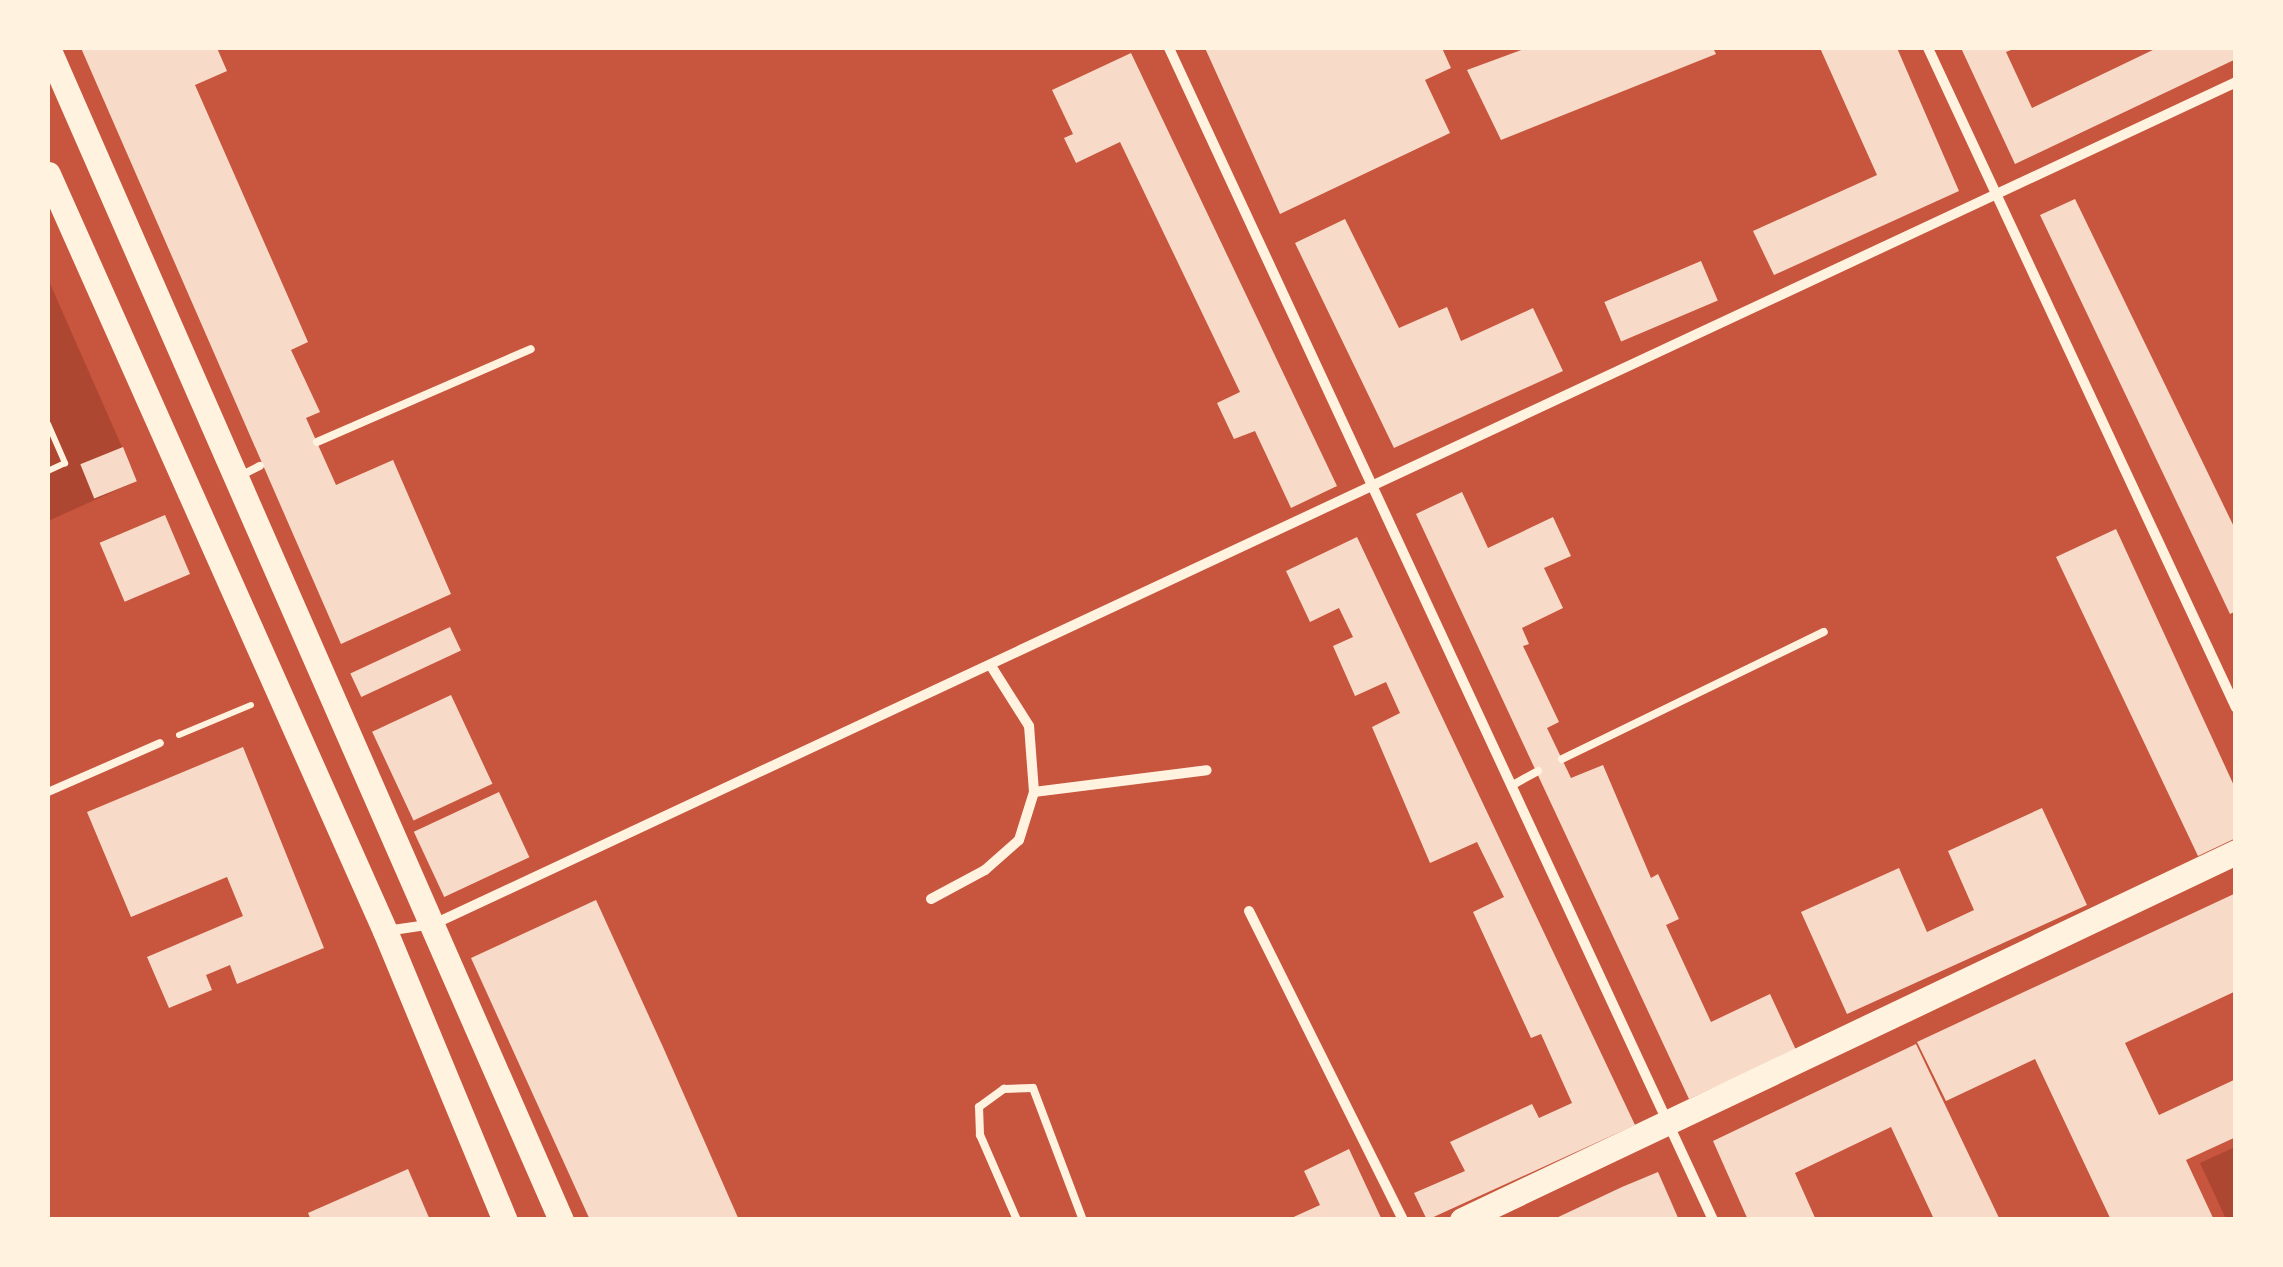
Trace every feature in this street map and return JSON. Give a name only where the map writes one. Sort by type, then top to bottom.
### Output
[{"type":"main road","points":[[48,48],[249,472],[434,924],[561,1220]]},
{"type":"main road","points":[[48,174],[385,931],[505,1220]]},
{"type":"main road","points":[[1462,1220],[2236,852]]},
{"type":"street","points":[[1169,48],[1713,1220]]},
{"type":"street","points":[[1928,48],[2236,708]]},
{"type":"street","points":[[385,931],[434,924],[1371,490],[2236,82]]},
{"type":"street","points":[[931,899],[984,870],[1018,840],[1034,792],[1029,726],[991,666]]},
{"type":"street","points":[[1034,792],[1206,770]]},
{"type":"street","points":[[1249,911],[1404,1220]]},
{"type":"lane","points":[[317,442],[531,349]]},
{"type":"lane","points":[[1562,760],[1824,632]]},
{"type":"lane","points":[[48,792],[160,743]]},
{"type":"lane","points":[[1511,786],[1538,772]]},
{"type":"lane","points":[[1017,1220],[980,1135],[979,1108],[1004,1088],[1033,1088],[1083,1220]]},
{"type":"path","points":[[48,424],[65,463],[48,471]]},
{"type":"path","points":[[160,743],[280,692]]},
{"type":"shaded area","points":[[48,279],[137,481],[48,521]]},
{"type":"shaded area","points":[[2235,1147],[2235,1219],[2226,1219],[2200,1163]]},
{"type":"building","points":[[81,48],[217,48],[227,71],[195,85],[308,342],[291,350],[320,412],[306,418],[336,485],[393,460],[451,594],[341,644]]},
{"type":"building","points":[[1205,48],[1442,48],[1451,68],[1425,80],[1450,133],[1280,214]]},
{"type":"building","points":[[1527,48],[1713,48],[1716,54],[1501,140],[1467,70]]},
{"type":"building","points":[[1820,48],[1897,48],[1959,191],[1774,275],[1753,231],[1877,175]]},
{"type":"building","points":[[1961,48],[2016,48],[2006,52],[2032,108],[2157,48],[2236,48],[2236,59],[2015,164]]},
{"type":"building","points":[[1131,53],[1337,486],[1291,508],[1255,431],[1234,439],[1217,403],[1240,392],[1120,142],[1076,163],[1064,138],[1073,134],[1052,90]]},
{"type":"building","points":[[2075,199],[2236,531],[2236,611],[2230,614],[2040,215]]},
{"type":"building","points":[[1345,219],[1399,328],[1447,307],[1461,341],[1533,308],[1563,371],[1394,448],[1295,243]]},
{"type":"building","points":[[1701,261],[1718,301],[1621,342],[1604,302]]},
{"type":"building","points":[[123,447],[137,481],[94,499],[80,464]]},
{"type":"building","points":[[1462,492],[1488,548],[1553,517],[1571,556],[1544,568],[1563,608],[1522,628],[1529,644],[1523,646],[1559,722],[1547,728],[1571,778],[1603,765],[1651,878],[1658,874],[1679,919],[1666,925],[1711,1022],[1770,994],[1796,1050],[1689,1099],[1416,514]]},
{"type":"building","points":[[165,515],[190,574],[125,602],[100,543]]},
{"type":"building","points":[[2116,529],[2236,790],[2236,838],[2198,856],[2056,557]]},
{"type":"building","points":[[1357,537],[1635,1125],[1427,1220],[1414,1193],[1465,1171],[1450,1142],[1532,1104],[1539,1118],[1572,1103],[1541,1034],[1531,1038],[1473,912],[1504,897],[1477,842],[1430,863],[1372,727],[1400,713],[1386,682],[1355,696],[1333,646],[1353,637],[1339,608],[1310,622],[1286,571]]},
{"type":"building","points":[[450,627],[461,651],[361,697],[350,673]]},
{"type":"building","points":[[451,695],[492,784],[414,821],[372,732]]},
{"type":"building","points":[[243,747],[324,948],[237,984],[230,965],[206,975],[212,990],[169,1008],[147,957],[243,916],[227,877],[131,917],[87,812]]},
{"type":"building","points":[[499,792],[529,857],[444,897],[414,832]]},
{"type":"building","points":[[2042,808],[2087,905],[1847,1014],[1801,912],[1899,868],[1927,932],[1974,910],[1948,851]]},
{"type":"building","points":[[2236,893],[2236,991],[2125,1043],[2159,1115],[2236,1079],[2236,1137],[2186,1160],[2214,1220],[2111,1220],[2035,1059],[1946,1101],[1917,1042]]},
{"type":"building","points":[[596,900],[739,1220],[590,1220],[471,958]]},
{"type":"building","points":[[1916,1044],[2000,1220],[1927,1220],[1933,1217],[1891,1127],[1795,1173],[1816,1220],[1748,1220],[1713,1141]]},
{"type":"building","points":[[1349,1149],[1382,1220],[1287,1220],[1320,1205],[1304,1171]]},
{"type":"building","points":[[408,1169],[430,1220],[311,1220],[308,1213]]},
{"type":"building","points":[[1658,1172],[1679,1220],[1552,1220],[1622,1187]]}]
